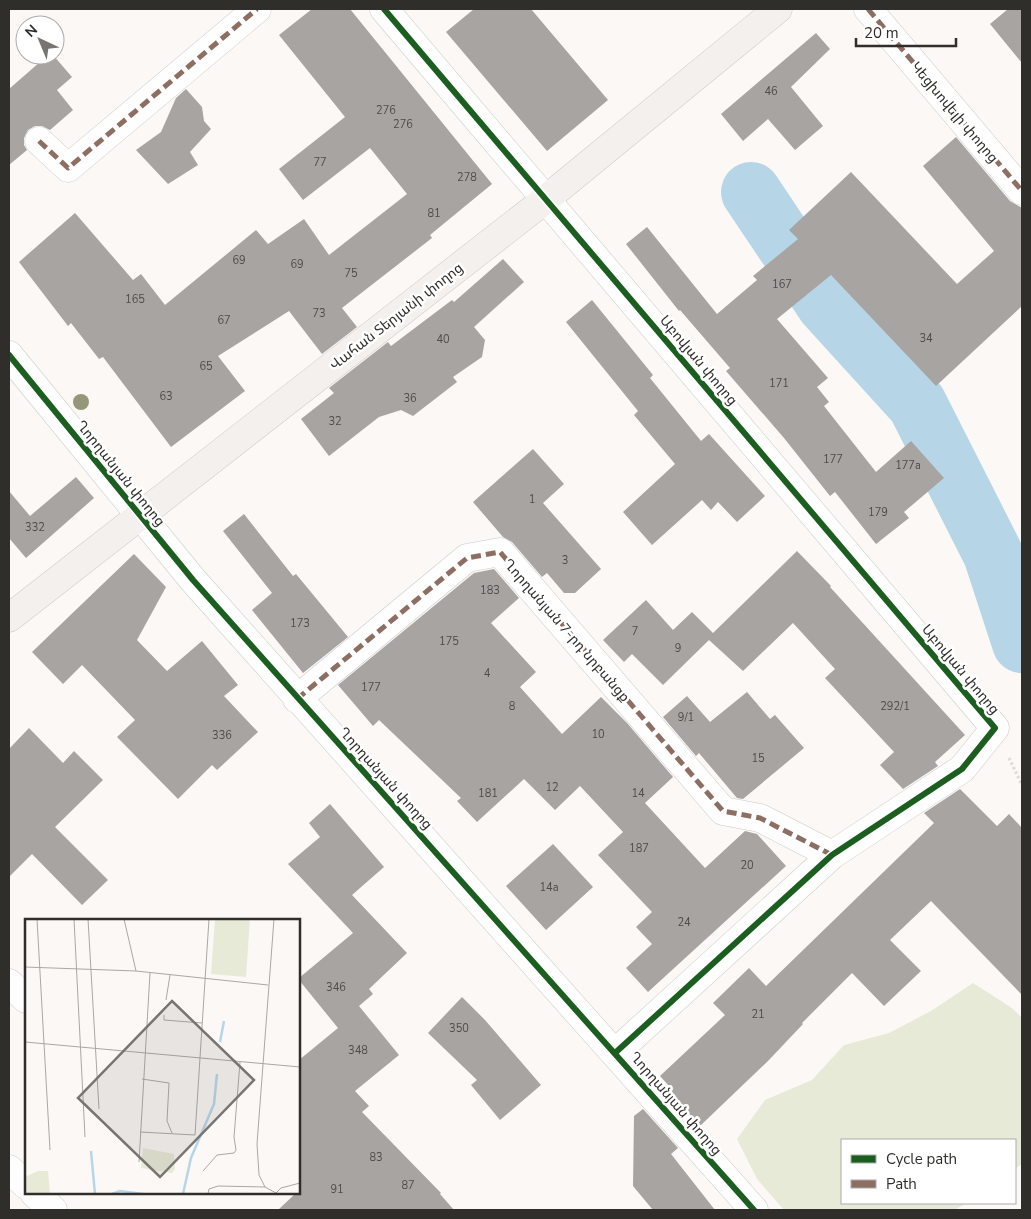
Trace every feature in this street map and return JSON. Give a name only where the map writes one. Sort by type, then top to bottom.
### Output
[{"type":"street","points":[[39,141],[68,168],[257,9]]},
{"type":"street","name":"Աբովյան փողոց","points":[[384,9],[995,728],[962,769],[832,855]]},
{"type":"street","name":"Վահան Տերյանի փողոց","points":[[9,618],[546,198],[778,9]]},
{"type":"street","name":"Կեցխովելի փողոց","points":[[868,9],[1022,191]]},
{"type":"street","name":"Ղորղանյան փողոց","points":[[9,355],[193,580],[754,1210]]},
{"type":"street","name":"Ղորղանյան 7-րդ նրբանցք","points":[[297,699],[467,558],[500,552],[723,811],[760,818],[832,855]]},
{"type":"street","points":[[615,1053],[832,855]]},
{"type":"street","points":[[9,983],[25,998]]},
{"type":"street","points":[[9,1169],[25,1184]]},
{"type":"street","points":[[35,1194],[53,1210]]},
{"type":"green space","points":[[973,983],[1012,1008],[1022,1018],[1022,1164],[1016,1168],[1016,1139],[841,1139],[841,1204],[965,1204],[954,1210],[784,1210],[757,1179],[737,1139],[765,1100],[812,1080],[844,1045],[889,1033],[931,1011]]},
{"type":"building","points":[[312,9],[350,9],[492,184],[430,235],[432,238],[342,308],[357,327],[322,354],[289,311],[218,356],[245,391],[171,447],[103,357],[99,359],[71,323],[68,326],[19,262],[75,213],[133,280],[141,274],[165,305],[256,230],[268,244],[304,219],[329,255],[407,194],[370,148],[303,200],[279,169],[345,117],[279,35]]},
{"type":"building","points":[[474,9],[531,9],[608,100],[547,151],[446,32]]},
{"type":"building","points":[[1008,9],[1022,9],[1022,63],[990,24]]},
{"type":"building","points":[[816,33],[830,49],[791,87],[823,126],[795,150],[768,119],[743,141],[721,114]]},
{"type":"building","points":[[37,65],[62,65],[72,77],[57,90],[73,110],[50,130],[42,126],[35,126],[28,130],[24,138],[24,145],[27,150],[9,165],[9,89]]},
{"type":"building","points":[[186,89],[202,107],[204,121],[211,129],[190,152],[198,165],[168,184],[136,150],[161,132],[176,98]]},
{"type":"building","points":[[956,137],[1010,201],[1022,208],[1022,306],[936,386],[831,275],[777,319],[828,378],[817,387],[829,402],[824,406],[876,472],[911,441],[944,478],[904,512],[909,518],[876,544],[835,492],[830,496],[784,438],[726,371],[730,368],[679,311],[626,244],[647,227],[717,314],[757,280],[753,276],[798,239],[789,230],[851,172],[957,284],[994,251],[923,166]]},
{"type":"building","points":[[503,259],[524,282],[474,327],[485,340],[482,357],[453,377],[457,382],[413,416],[401,410],[379,417],[329,456],[301,419],[334,393],[329,388],[388,342],[391,346],[452,300],[454,302]]},
{"type":"building","points":[[592,300],[653,375],[650,378],[701,441],[709,434],[765,496],[737,522],[718,502],[711,510],[702,500],[652,545],[623,512],[675,464],[634,415],[638,411],[566,322]]},
{"type":"building","points":[[533,449],[564,484],[543,503],[601,569],[575,593],[564,593],[547,573],[542,577],[512,542],[503,537],[473,502]]},
{"type":"building","points":[[76,477],[94,498],[26,558],[9,538],[9,491],[30,516]]},
{"type":"building","points":[[244,514],[293,576],[296,574],[348,637],[303,673],[252,610],[272,593],[223,531]]},
{"type":"building","points":[[797,551],[831,586],[965,735],[935,762],[938,766],[903,789],[880,765],[894,752],[825,678],[835,669],[793,623],[743,671],[709,640],[663,685],[632,654],[624,662],[603,640],[646,600],[673,630],[692,612],[713,633]]},
{"type":"building","points":[[134,554],[166,587],[137,640],[167,671],[202,641],[238,685],[224,696],[258,732],[217,770],[212,765],[178,799],[117,737],[135,720],[82,665],[63,684],[32,652]]},
{"type":"building","points":[[494,569],[519,598],[491,623],[536,672],[520,687],[562,734],[601,697],[627,723],[673,777],[645,803],[705,868],[745,831],[757,834],[786,866],[648,992],[626,968],[652,944],[636,927],[652,912],[598,855],[623,832],[580,786],[555,810],[524,779],[477,822],[457,801],[461,798],[379,720],[373,726],[338,685],[474,573]]},
{"type":"building","points":[[747,692],[770,719],[775,715],[804,748],[743,799],[737,798],[699,753],[696,756],[663,717],[687,696],[710,722]]},
{"type":"building","points":[[29,728],[63,763],[74,751],[103,780],[55,827],[108,880],[82,905],[32,854],[9,877],[9,749]]},
{"type":"building","points":[[960,789],[997,826],[1009,814],[1022,828],[1022,995],[931,901],[890,940],[921,971],[884,1006],[852,973],[802,1023],[768,1061],[700,1126],[667,1089],[670,1087],[660,1076],[725,1015],[713,1003],[749,968],[766,986],[934,823],[924,813]]},
{"type":"building","points":[[330,804],[384,867],[352,895],[407,953],[369,989],[373,994],[359,1006],[399,1055],[355,1091],[369,1106],[362,1112],[441,1193],[454,1210],[278,1210],[295,1194],[300,1194],[300,1059],[338,1028],[300,981],[300,977],[353,933],[288,864],[320,837],[309,823]]},
{"type":"building","points":[[553,844],[593,887],[546,930],[506,886]]},
{"type":"building","points":[[462,997],[485,1020],[541,1085],[500,1120],[471,1085],[477,1080],[428,1033]]},
{"type":"building","points":[[643,1109],[678,1148],[671,1154],[715,1210],[653,1210],[633,1186],[634,1116]]},
{"type":"waterway","points":[[751,192],[826,304],[917,404],[993,554],[1022,643]]},
{"type":"marked path","points":[[39,141],[68,168],[257,9]]},
{"type":"marked path","points":[[868,9],[1022,191]]},
{"type":"marked path","points":[[297,699],[467,558],[500,552],[723,811],[760,818],[832,855]]},
{"type":"cycle path","points":[[384,9],[995,728],[962,769],[832,855],[615,1053]]},
{"type":"cycle path","points":[[9,355],[193,580],[754,1210]]}]
